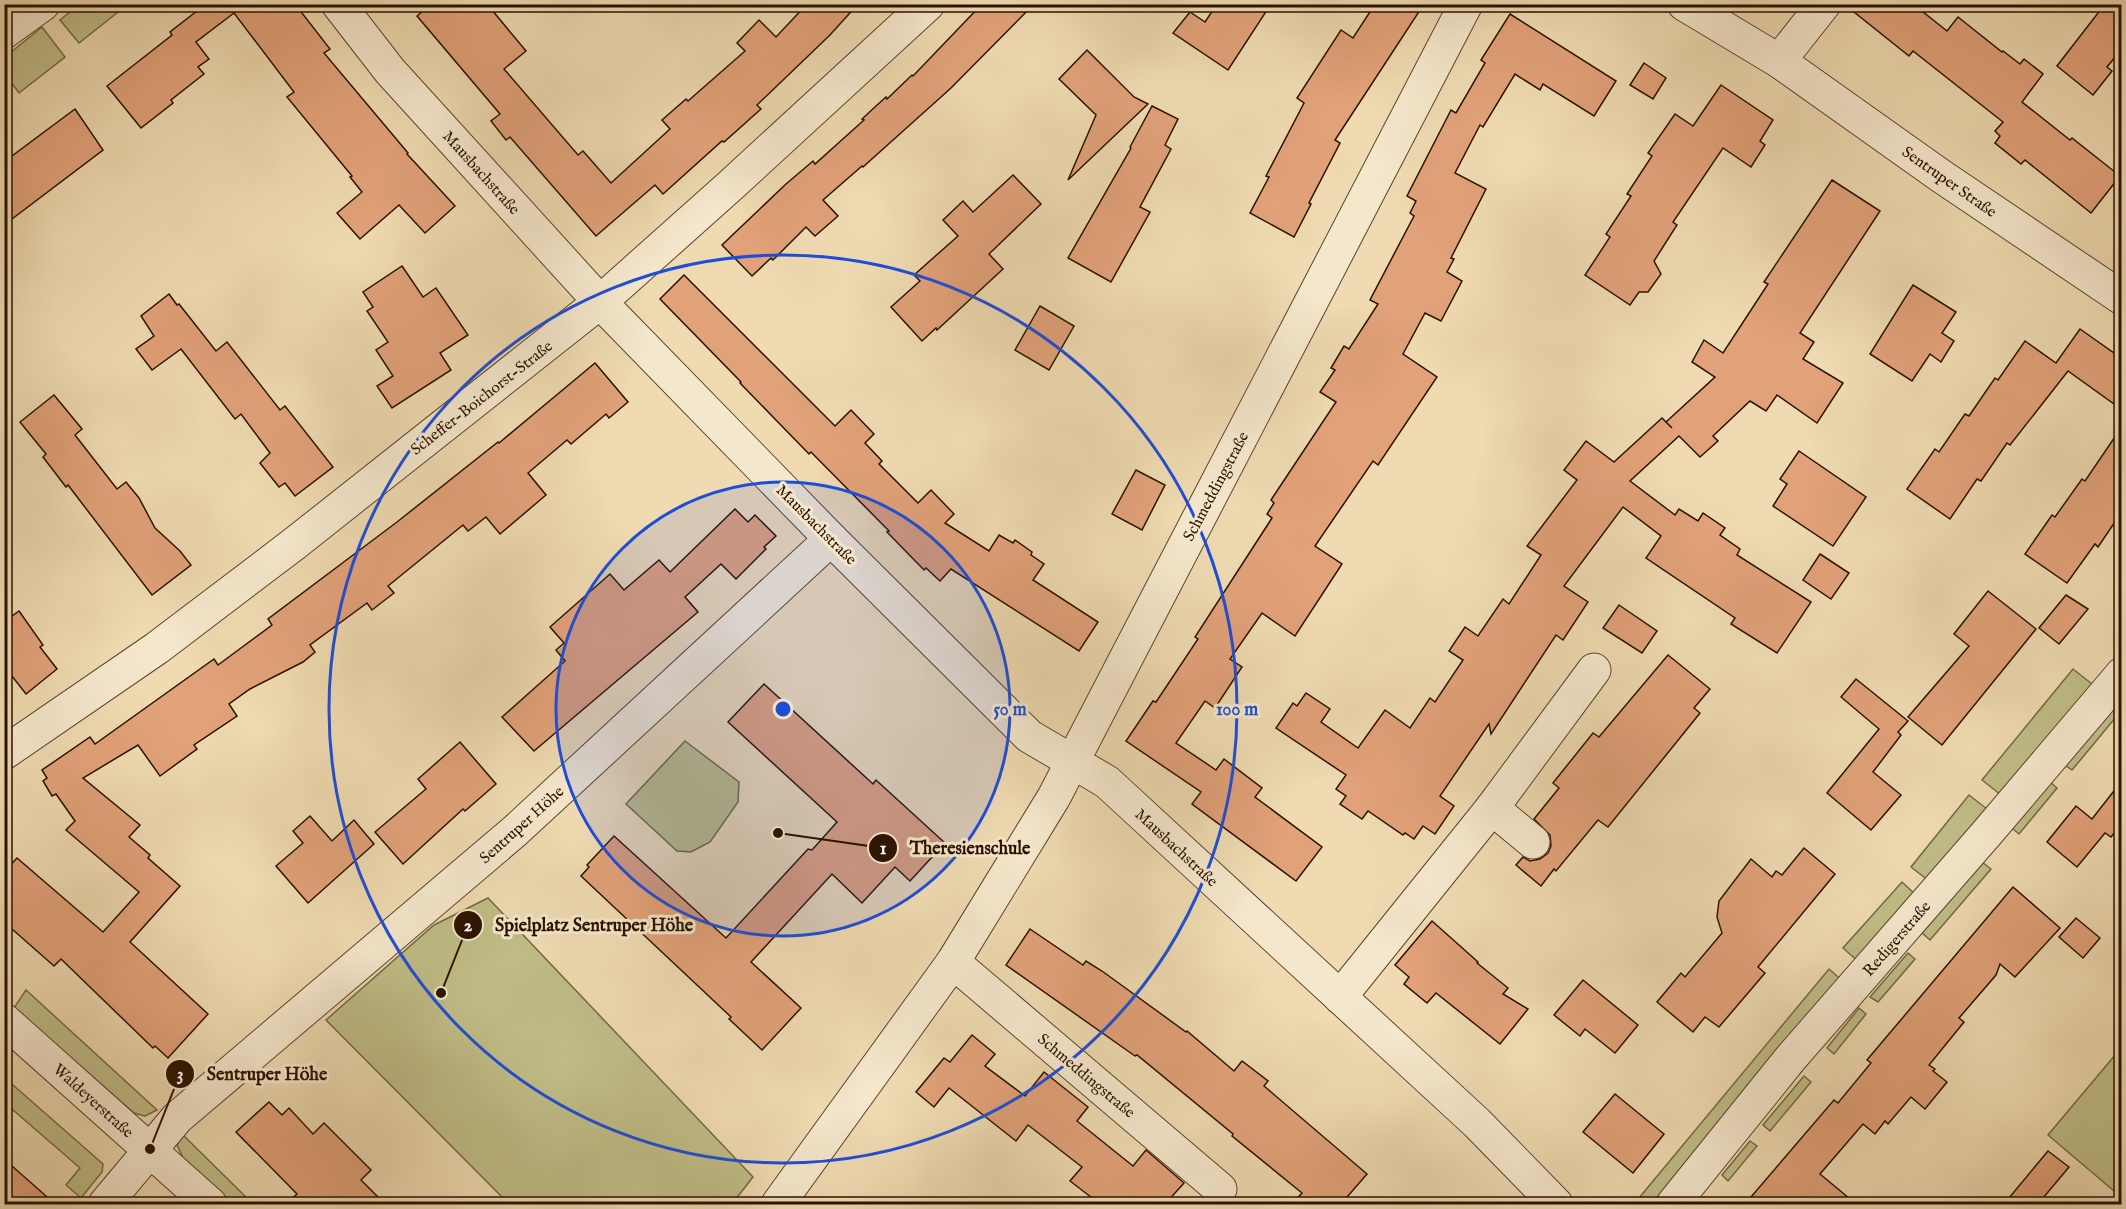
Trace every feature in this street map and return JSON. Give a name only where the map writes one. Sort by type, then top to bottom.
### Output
[{"type":"street","points":[[4,32],[43,4]]},
{"type":"street","name":"Mausbachstraße","points":[[338,4],[390,71],[600,302],[831,539],[1029,736],[1107,782],[1477,1123],[1556,1204]]},
{"type":"street","name":"Scheffer-Boichorst-Straße","points":[[4,753],[148,654],[294,544],[600,302],[928,4]]},
{"type":"street","name":"Schmeddingstraße","points":[[778,1204],[954,962],[1074,762],[1094,718],[1466,4]]},
{"type":"street","name":"Sentruper Straße","points":[[1684,4],[1779,61],[1941,176],[2121,298]]},
{"type":"street","points":[[1779,61],[1824,4]]},
{"type":"street","name":"Sentruper Höhe","points":[[105,1204],[177,1118],[515,831],[831,539]]},
{"type":"street","points":[[1340,997],[1492,808],[1594,670]]},
{"type":"street","name":"Redigerstraße","points":[[1673,1204],[1790,1059],[1987,833],[2121,674]]},
{"type":"street","points":[[1492,808],[1533,843]]},
{"type":"street","name":"Schmeddingstraße","points":[[954,962],[1220,1189]]},
{"type":"street","name":"Waldeyerstraße","points":[[4,1020],[210,1204]]},
{"type":"shaded area","points":[[80,4],[127,5],[79,43],[60,20]]},
{"type":"shaded area","points":[[42,27],[65,57],[19,93],[5,74],[5,57]]},
{"type":"shaded area","points":[[2073,669],[2092,684],[2001,795],[1982,780]]},
{"type":"shaded area","points":[[2121,697],[2121,711],[2072,770],[2065,765]]},
{"type":"shaded area","points":[[685,741],[739,782],[738,802],[710,842],[691,852],[677,851],[626,804]]},
{"type":"shaded area","points":[[2049,781],[2057,788],[2019,834],[2012,828]]},
{"type":"shaded area","points":[[1969,795],[1987,809],[1929,881],[1911,867]]},
{"type":"shaded area","points":[[1982,862],[1991,869],[1930,940],[1922,933]]},
{"type":"shaded area","points":[[1902,882],[1918,897],[1859,962],[1843,948]]},
{"type":"shaded area","points":[[488,898],[753,1177],[732,1204],[509,1204],[326,1020],[434,925]]},
{"type":"shaded area","points":[[1908,953],[1915,959],[1878,1002],[1870,997]]},
{"type":"shaded area","points":[[1829,969],[1845,983],[1661,1204],[1634,1204]]},
{"type":"shaded area","points":[[26,990],[157,1110],[145,1116],[134,1113],[14,1008]]},
{"type":"shaded area","points":[[1859,1008],[1866,1014],[1834,1054],[1827,1048]]},
{"type":"shaded area","points":[[2121,1048],[2121,1197],[2048,1135]]},
{"type":"shaded area","points":[[1804,1076],[1811,1082],[1770,1131],[1763,1125]]},
{"type":"shaded area","points":[[5,1078],[103,1164],[102,1172],[81,1198],[66,1185],[80,1168],[13,1110],[6,1117]]},
{"type":"shaded area","points":[[182,1134],[253,1204],[233,1204],[184,1160],[177,1145]]},
{"type":"shaded area","points":[[1750,1141],[1757,1146],[1728,1181],[1722,1175]]},
{"type":"building","points":[[206,4],[295,4],[330,49],[324,53],[407,154],[455,206],[425,233],[399,205],[360,239],[337,213],[362,192],[350,177],[352,176],[287,97],[294,92],[234,13],[196,42],[209,59],[198,67],[204,74],[171,100],[173,103],[141,128],[107,86],[172,35],[170,32]]},
{"type":"building","points":[[431,4],[487,4],[526,51],[504,69],[578,155],[583,151],[611,183],[670,129],[662,120],[686,99],[688,101],[745,51],[737,43],[759,20],[776,37],[807,4],[858,4],[830,35],[757,105],[761,109],[724,142],[722,141],[663,194],[655,185],[596,236],[510,137],[506,140],[491,121],[500,114],[417,16]]},
{"type":"building","points":[[982,4],[1034,4],[951,88],[823,200],[838,216],[815,236],[806,227],[773,260],[771,258],[752,276],[722,245],[786,184],[813,161],[815,164],[886,97],[887,99],[913,76]]},
{"type":"building","points":[[1217,4],[1271,4],[1228,70],[1173,33],[1190,12],[1205,22]]},
{"type":"building","points":[[1375,4],[1424,4],[1335,140],[1340,143],[1294,237],[1250,213],[1269,177],[1266,176],[1304,103],[1297,98],[1341,30],[1353,38]]},
{"type":"building","points":[[1844,4],[1913,4],[1947,31],[1958,17],[2002,52],[2020,64],[2024,59],[2043,74],[2022,102],[2120,176],[2091,213],[2025,160],[2021,164],[1995,143],[2000,136],[1995,131],[2003,122],[1913,51],[1909,56]]},
{"type":"building","points":[[2105,4],[2121,4],[2121,50],[2107,67],[2112,71],[2093,95],[2057,66]]},
{"type":"building","points":[[1510,14],[1616,81],[1594,116],[1543,84],[1540,90],[1515,74],[1483,127],[1480,125],[1455,173],[1486,189],[1451,258],[1454,259],[1447,272],[1462,281],[1441,321],[1425,313],[1403,354],[1437,377],[1378,465],[1373,461],[1315,546],[1342,564],[1295,636],[1262,613],[1230,659],[1242,667],[1215,708],[1205,701],[1176,743],[1216,770],[1224,759],[1262,788],[1255,797],[1322,847],[1296,881],[1192,804],[1201,792],[1126,741],[1153,701],[1156,702],[1198,639],[1195,637],[1272,518],[1267,514],[1274,503],[1271,500],[1336,402],[1320,392],[1335,370],[1331,368],[1344,346],[1349,349],[1378,304],[1370,300],[1414,216],[1410,213],[1416,201],[1407,196],[1451,110],[1456,113],[1485,63],[1481,60]]},
{"type":"building","points":[[1087,50],[1134,97],[1148,104],[1068,180],[1096,115],[1059,79]]},
{"type":"building","points":[[1644,63],[1666,78],[1653,99],[1630,85]]},
{"type":"building","points":[[1721,85],[1773,120],[1760,141],[1765,145],[1751,167],[1723,148],[1673,222],[1677,225],[1654,261],[1661,274],[1648,292],[1639,292],[1630,305],[1585,275],[1610,237],[1606,234],[1631,196],[1627,194],[1652,156],[1648,153],[1675,114],[1693,126]]},
{"type":"building","points":[[1152,106],[1178,119],[1165,145],[1171,149],[1140,207],[1150,212],[1111,282],[1068,258],[1131,148]]},
{"type":"building","points":[[75,109],[103,150],[4,225],[4,162]]},
{"type":"building","points":[[1013,175],[1041,204],[989,254],[1003,269],[922,341],[891,307],[920,281],[914,275],[958,236],[943,220],[963,201],[973,212]]},
{"type":"building","points":[[1832,180],[1880,211],[1800,333],[1814,342],[1803,359],[1843,383],[1817,423],[1777,395],[1766,411],[1750,401],[1713,436],[1718,441],[1700,457],[1679,436],[1630,481],[1675,515],[1679,509],[1698,521],[1703,513],[1725,528],[1720,535],[1740,549],[1737,555],[1811,602],[1777,653],[1731,624],[1735,618],[1646,558],[1661,536],[1623,507],[1564,586],[1588,602],[1563,640],[1556,635],[1491,734],[1489,724],[1440,796],[1454,806],[1435,834],[1423,826],[1414,839],[1405,833],[1403,835],[1368,811],[1362,819],[1340,804],[1346,796],[1336,789],[1346,775],[1276,728],[1293,703],[1297,706],[1306,693],[1330,709],[1321,722],[1358,748],[1385,710],[1410,728],[1430,698],[1435,702],[1463,660],[1449,651],[1465,627],[1478,636],[1503,599],[1509,604],[1541,555],[1527,546],[1577,480],[1564,470],[1586,441],[1614,462],[1662,418],[1666,422],[1715,377],[1692,362],[1704,340],[1723,353],[1768,284],[1764,282]]},
{"type":"building","points":[[402,266],[423,297],[436,288],[468,335],[440,353],[451,370],[392,408],[377,386],[393,376],[376,350],[388,342],[367,311],[373,307],[363,292]]},
{"type":"building","points":[[684,275],[835,426],[851,410],[874,434],[865,443],[882,461],[879,464],[918,503],[931,490],[954,514],[945,523],[989,551],[999,535],[1013,543],[1015,540],[1032,552],[1031,555],[1044,564],[1033,580],[1098,622],[1079,651],[951,569],[940,581],[926,568],[924,570],[887,532],[889,531],[811,452],[809,454],[660,299]]},
{"type":"building","points":[[1913,285],[1956,312],[1942,333],[1954,341],[1941,362],[1930,354],[1912,381],[1870,354]]},
{"type":"building","points":[[169,294],[216,351],[227,342],[280,410],[285,406],[333,467],[295,496],[285,483],[279,487],[260,463],[270,453],[241,414],[235,419],[181,349],[152,370],[136,349],[154,336],[141,316]]},
{"type":"building","points":[[1040,306],[1074,326],[1049,370],[1015,350]]},
{"type":"building","points":[[2080,329],[2121,358],[2121,409],[2068,371],[2010,445],[2007,443],[1981,481],[1977,479],[1950,519],[1907,489],[1935,449],[1939,452],[1965,414],[1969,416],[1995,378],[1998,380],[2025,341],[2056,363]]},
{"type":"building","points":[[595,363],[628,402],[609,418],[606,414],[571,444],[567,440],[528,473],[546,495],[500,534],[486,517],[468,531],[463,525],[388,586],[394,593],[372,610],[367,603],[310,645],[315,652],[303,662],[250,689],[229,704],[237,716],[194,745],[197,749],[160,776],[138,745],[83,778],[140,825],[129,837],[150,855],[148,858],[180,886],[130,942],[208,1014],[168,1058],[155,1046],[153,1048],[61,959],[54,966],[4,922],[4,872],[17,858],[103,932],[139,892],[66,830],[75,821],[56,794],[52,796],[43,781],[47,778],[42,770],[90,737],[95,744],[214,659],[218,665],[272,625],[268,619],[499,443]]},
{"type":"building","points":[[54,395],[82,429],[75,435],[117,489],[126,482],[139,498],[155,528],[180,551],[191,565],[152,595],[68,485],[66,487],[43,457],[46,454],[20,422]]},
{"type":"building","points":[[2121,428],[2121,513],[2098,547],[2095,544],[2067,583],[2025,554],[2052,515],[2055,517],[2082,479],[2085,481]]},
{"type":"building","points":[[1799,451],[1866,497],[1833,546],[1773,506],[1787,484],[1780,479]]},
{"type":"building","points":[[1136,470],[1165,485],[1142,530],[1112,514]]},
{"type":"building","points":[[735,509],[748,522],[755,515],[776,536],[764,547],[766,549],[736,579],[721,564],[685,597],[698,612],[534,751],[502,717],[565,661],[556,650],[564,643],[550,627],[610,574],[624,590],[659,560],[670,572]]},
{"type":"building","points":[[1820,554],[1849,573],[1831,599],[1803,580]]},
{"type":"building","points":[[1988,591],[2036,629],[1942,745],[1908,717],[1969,646],[1954,634]]},
{"type":"building","points":[[2066,595],[2088,609],[2059,644],[2039,628]]},
{"type":"building","points":[[1619,605],[1657,631],[1642,653],[1603,628]]},
{"type":"building","points":[[19,611],[43,645],[40,647],[57,669],[26,694],[4,666],[4,622]]},
{"type":"building","points":[[1668,655],[1710,689],[1694,708],[1700,713],[1608,827],[1598,820],[1541,886],[1516,865],[1523,857],[1530,861],[1540,859],[1548,853],[1551,846],[1550,835],[1534,819],[1559,788],[1553,783],[1593,733],[1599,737]]},
{"type":"building","points":[[1856,679],[1908,721],[1898,732],[1901,735],[1873,772],[1901,795],[1871,830],[1827,793],[1879,729],[1841,697]]},
{"type":"building","points":[[764,684],[873,784],[876,780],[945,843],[910,881],[895,867],[862,903],[832,874],[751,962],[801,1008],[762,1050],[729,1019],[731,1017],[581,876],[589,867],[587,865],[614,836],[726,938],[808,849],[812,850],[837,822],[728,722]]},
{"type":"building","points":[[460,742],[496,784],[465,811],[463,809],[403,864],[375,832],[426,789],[418,779]]},
{"type":"building","points":[[2121,782],[2121,825],[2111,837],[2105,833],[2077,867],[2047,842],[2076,806],[2092,819]]},
{"type":"building","points":[[310,816],[332,841],[354,820],[374,844],[308,903],[276,866],[303,843],[293,831]]},
{"type":"building","points":[[1804,848],[1835,874],[1758,967],[1765,973],[1719,1027],[1705,1017],[1693,1032],[1657,1002],[1681,973],[1685,977],[1722,933],[1717,917],[1719,901],[1751,859],[1772,877],[1776,871],[1782,875]]},
{"type":"building","points":[[2013,887],[2060,928],[2015,977],[2000,964],[1996,975],[1959,1018],[1964,1022],[1929,1065],[1947,1082],[1925,1109],[1911,1097],[1888,1124],[1885,1121],[1875,1134],[1863,1124],[1820,1174],[1856,1204],[1745,1204],[1834,1100],[1838,1103],[1871,1063],[1867,1060]]},
{"type":"building","points":[[2076,918],[2100,938],[2083,958],[2059,937]]},
{"type":"building","points":[[1432,921],[1508,988],[1503,994],[1528,1009],[1500,1044],[1436,993],[1427,1003],[1404,984],[1409,977],[1395,965]]},
{"type":"building","points":[[1030,929],[1083,965],[1086,961],[1102,971],[1187,1031],[1234,1071],[1242,1061],[1268,1081],[1264,1086],[1367,1174],[1341,1204],[1292,1204],[1302,1193],[1232,1136],[1233,1134],[1137,1055],[1135,1056],[1006,965]]},
{"type":"building","points":[[1583,980],[1638,1025],[1615,1053],[1585,1029],[1580,1036],[1554,1015]]},
{"type":"building","points":[[972,1035],[995,1054],[985,1066],[1025,1096],[1044,1072],[1088,1107],[1077,1121],[1133,1166],[1146,1150],[1184,1183],[1165,1204],[1100,1204],[1070,1181],[1082,1167],[1028,1125],[1016,1141],[949,1088],[934,1107],[916,1092],[944,1058],[950,1062]]},
{"type":"building","points":[[1615,1094],[1664,1134],[1633,1173],[1583,1132]]},
{"type":"building","points":[[269,1102],[282,1115],[289,1108],[313,1134],[324,1123],[371,1170],[361,1180],[385,1204],[286,1204],[297,1194],[236,1132]]},
{"type":"building","points":[[2048,1151],[2069,1167],[2038,1204],[2004,1204]]},
{"type":"building","points":[[4,1159],[55,1204],[4,1204]]},
{"type":"place","name":"Theresienschule","points":[[778,833]]},
{"type":"place","name":"Spielplatz Sentruper Höhe","points":[[441,993]]},
{"type":"place","name":"Sentruper Höhe","points":[[150,1149]]}]
